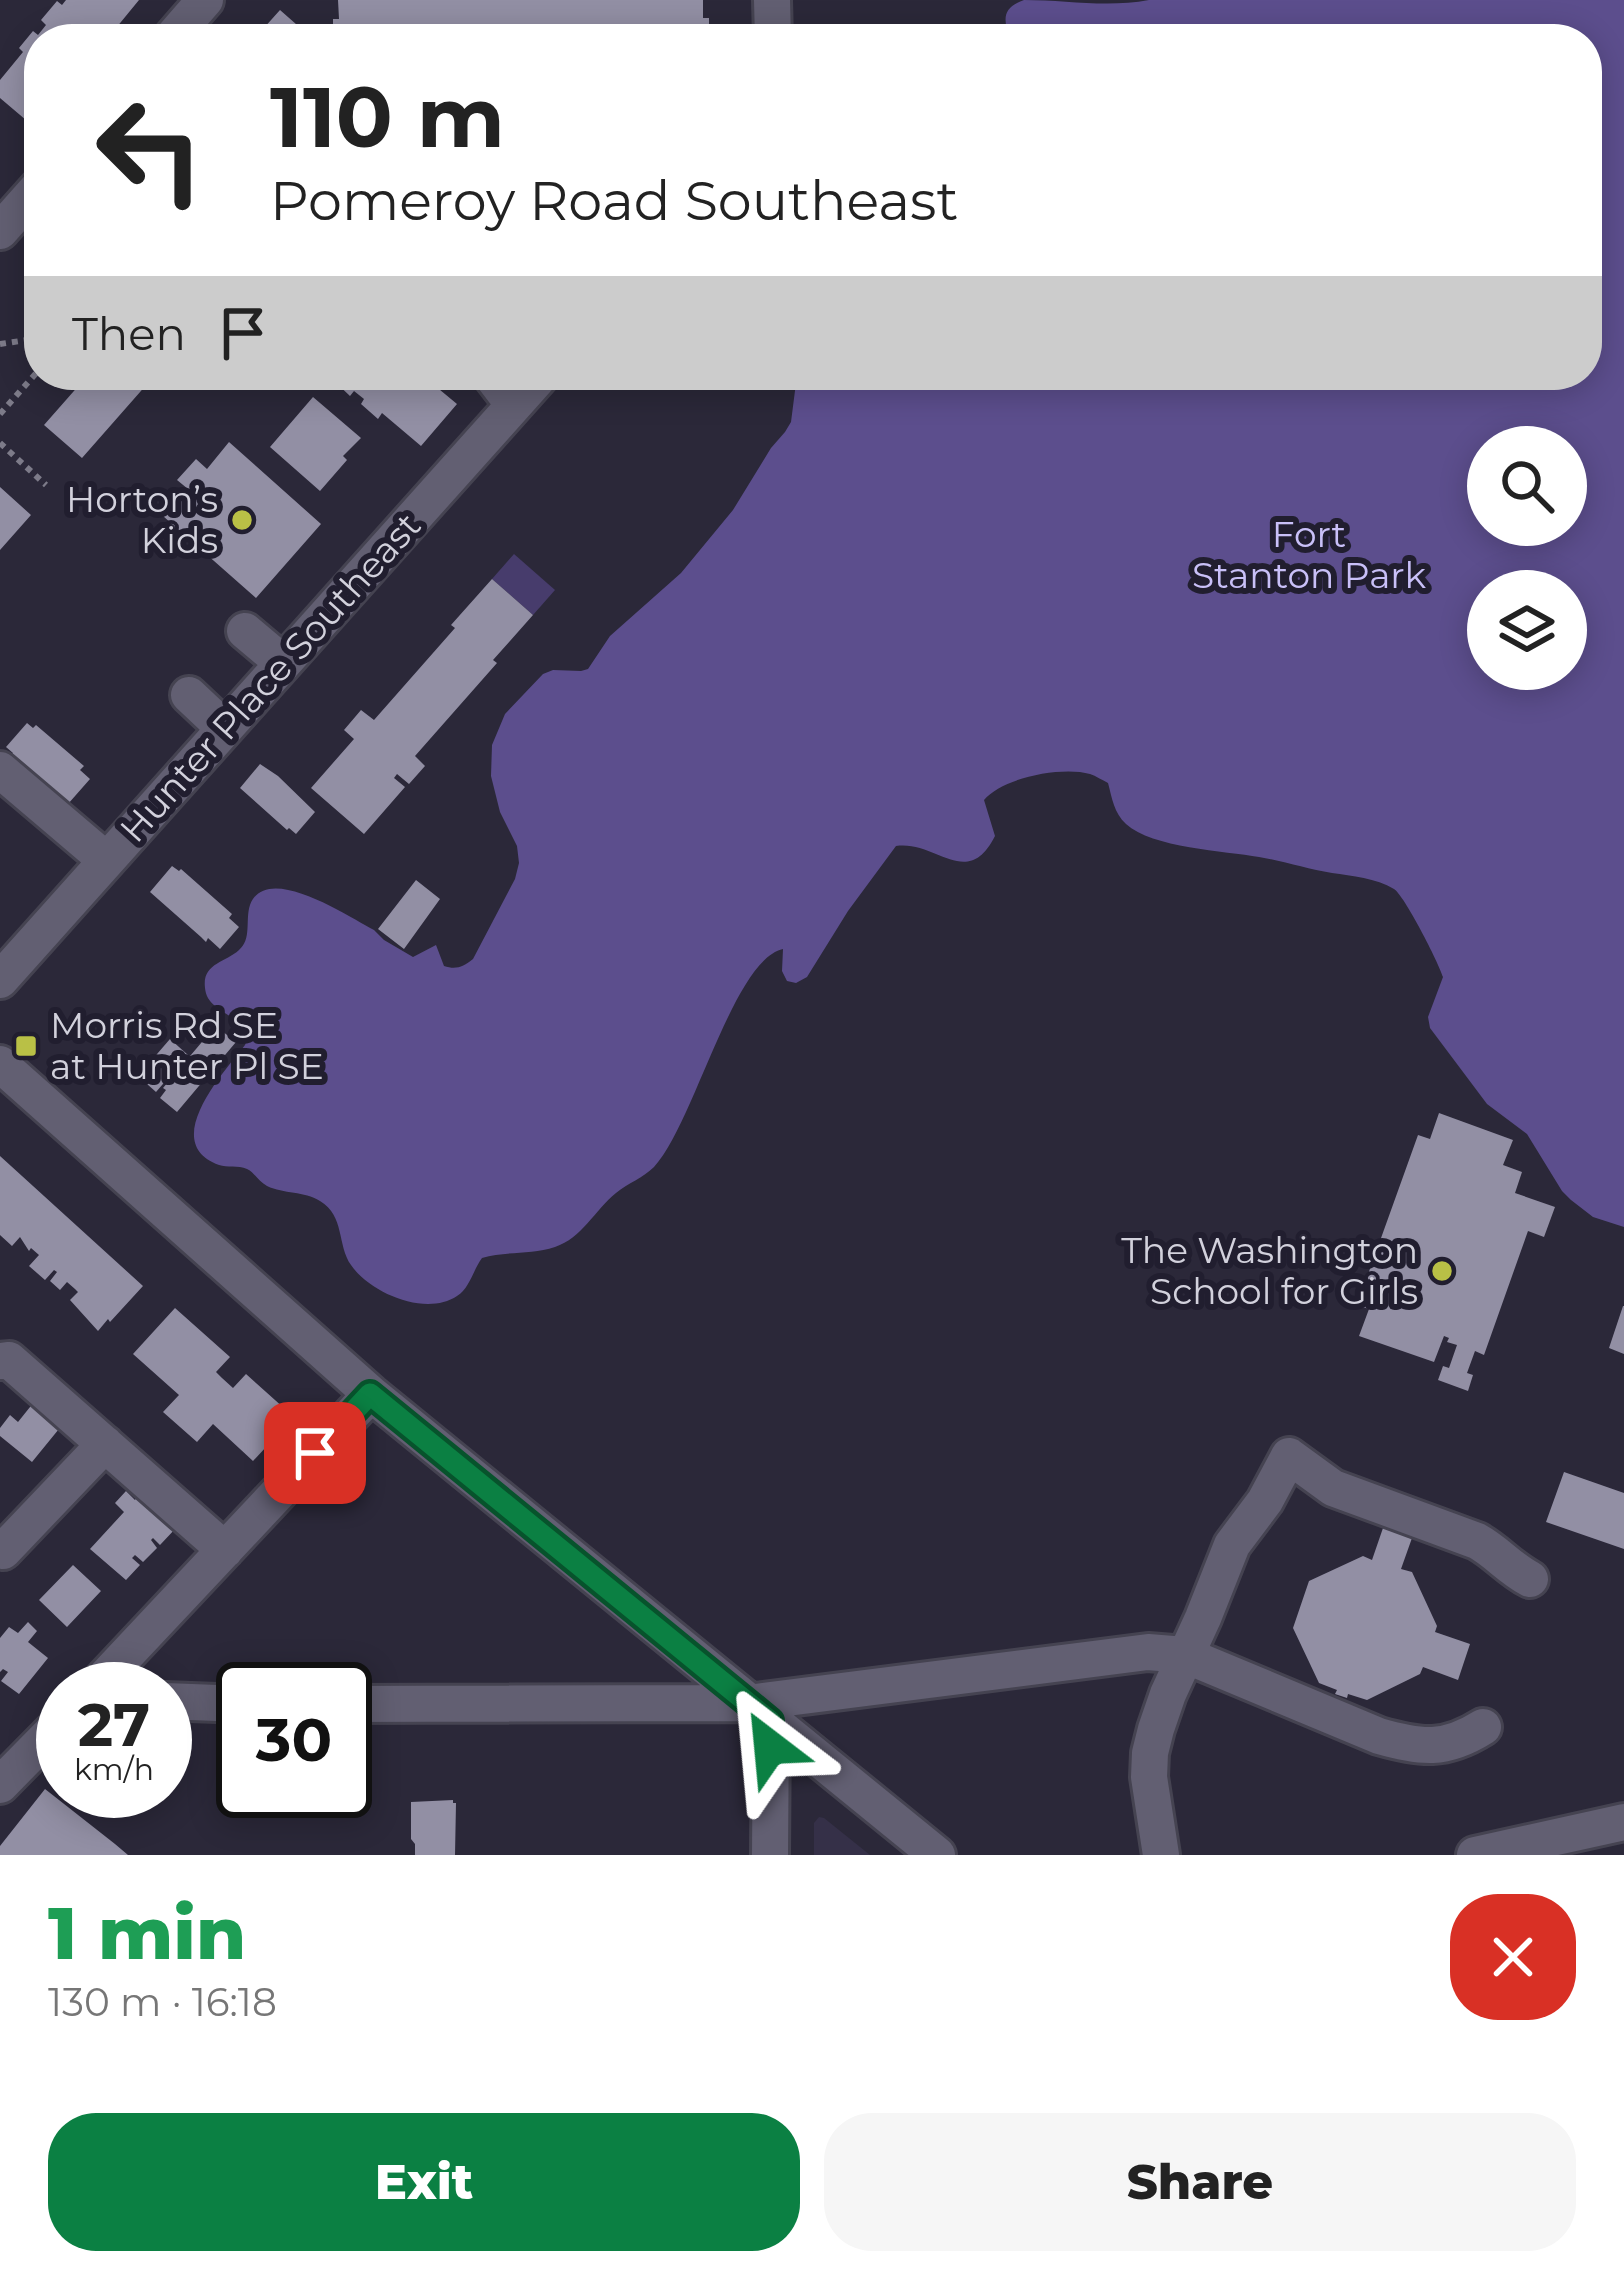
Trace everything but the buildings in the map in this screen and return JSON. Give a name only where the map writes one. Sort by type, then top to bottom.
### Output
[{"type":"street","points":[[184,24],[205,0]]},
{"type":"street","points":[[0,231],[24,205]]},
{"type":"street","points":[[502,390],[514,405]]},
{"type":"street","name":"Hunter Place Southeast","points":[[0,980],[528,390]]},
{"type":"street","points":[[245,631],[283,662]]},
{"type":"street","points":[[189,695],[224,728]]},
{"type":"street","points":[[0,770],[106,860]]},
{"type":"street","points":[[0,1064],[370,1394],[759,1712],[918,1849]]},
{"type":"street","points":[[0,1361],[9,1360],[225,1550]]},
{"type":"street","points":[[130,1662],[225,1550],[370,1394]]},
{"type":"street","points":[[0,1548],[3,1551],[105,1444]]},
{"type":"street","points":[[1161,1855],[1151,1796],[1150,1753],[1168,1694],[1232,1545],[1265,1501],[1289,1456],[1333,1488],[1477,1540],[1530,1579]]},
{"type":"street","points":[[372,1704],[759,1712],[1148,1652],[1185,1655],[1379,1736],[1412,1745],[1444,1746],[1483,1727]]},
{"type":"street","points":[[759,1712],[770,1855]]},
{"type":"street","points":[[5,1771],[36,1744]]},
{"type":"street","points":[[1475,1855],[1624,1822]]},
{"type":"path","points":[[0,414],[24,387]]},
{"type":"path","points":[[0,443],[46,485]]},
{"type":"shaded area","points":[[514,554],[555,590],[533,615],[492,579]]},
{"type":"shaded area","points":[[819,1817],[870,1855],[814,1855],[814,1823]]},
{"type":"green space","name":"Fort Stanton Park","points":[[1024,0],[1102,4],[1149,0],[1624,0],[1624,1227],[1593,1217],[1562,1191],[1527,1134],[1487,1104],[1430,1028],[1428,1017],[1443,977],[1394,889],[1364,878],[1153,838],[1122,820],[1108,783],[1090,774],[1064,772],[1018,780],[984,800],[995,836],[973,860],[962,862],[896,846],[807,977],[796,983],[787,981],[782,971],[783,949],[765,960],[731,1011],[669,1146],[654,1167],[616,1193],[573,1237],[546,1249],[482,1258],[465,1288],[444,1302],[415,1303],[385,1293],[351,1265],[328,1207],[267,1186],[247,1169],[219,1165],[202,1155],[195,1141],[195,1124],[249,1034],[211,1002],[205,988],[207,973],[243,946],[250,905],[259,893],[273,889],[290,890],[328,905],[413,957],[436,945],[444,966],[459,967],[473,959],[519,863],[491,776],[492,745],[505,714],[543,674],[588,669],[610,636],[681,573],[733,510],[785,432],[795,390],[1602,390],[1602,24],[1006,24],[1006,15]]},
{"type":"place","name":"Horton’s Kids","points":[[242,520]]},
{"type":"place","name":"Morris Rd SE at Hunter Pl SE","points":[[26,1046]]},
{"type":"place","name":"The Washington School for Girls","points":[[1442,1271]]},
{"type":"route","points":[[315,1453],[370,1394],[770,1721],[770,1747]]}]
